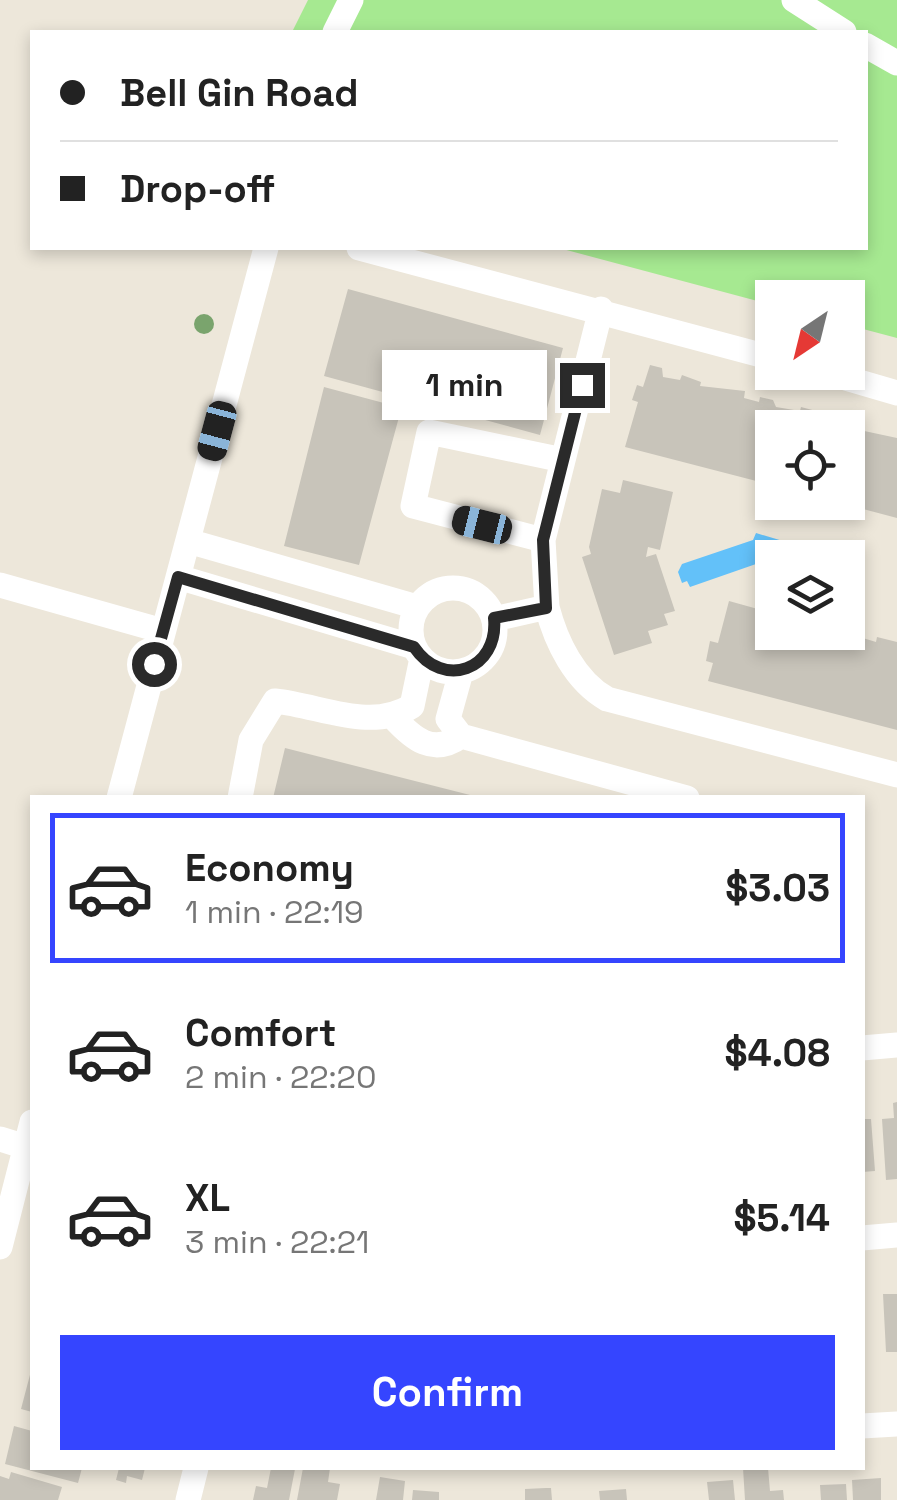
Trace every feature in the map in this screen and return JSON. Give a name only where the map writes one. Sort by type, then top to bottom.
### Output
[{"type":"street","points":[[335,30],[351,0]]},
{"type":"street","points":[[794,0],[841,30]]},
{"type":"street","points":[[868,47],[897,64]]},
{"type":"street","points":[[120,795],[265,250]]},
{"type":"street","points":[[367,250],[755,353]]},
{"type":"street","points":[[601,310],[543,540],[546,608],[555,637],[583,678],[607,699],[897,775]]},
{"type":"street","points":[[865,384],[897,393]]},
{"type":"street","points":[[543,540],[413,506],[425,440],[429,432],[436,433],[563,460]]},
{"type":"street","points":[[188,541],[417,607]]},
{"type":"street","points":[[178,577],[418,653]]},
{"type":"street","points":[[0,586],[163,631]]},
{"type":"street","points":[[452,587],[478,596],[494,618],[492,646],[485,658],[460,672],[433,668],[418,653],[410,634],[417,607],[426,597],[452,587]]},
{"type":"street","points":[[494,618],[546,608]]},
{"type":"street","points":[[418,653],[402,712],[413,740],[430,746],[449,744],[460,672]]},
{"type":"street","points":[[241,795],[252,740],[275,701],[312,705],[372,721],[402,712]]},
{"type":"street","points":[[454,727],[678,795]]},
{"type":"street","points":[[865,1048],[897,1045]]},
{"type":"street","points":[[0,1139],[30,1139],[0,1247]]},
{"type":"street","points":[[865,1238],[897,1236]]},
{"type":"street","points":[[865,1426],[897,1424]]},
{"type":"street","points":[[188,1500],[196,1470]]},
{"type":"green space","points":[[308,0],[897,0],[897,338],[865,330],[865,280],[755,280],[755,300],[566,250],[868,250],[868,30],[293,30]]},
{"type":"water","points":[[756,533],[780,540],[755,540],[755,564],[690,587],[687,581],[682,583],[678,572],[682,564],[753,540]]},
{"type":"building","points":[[348,289],[563,348],[540,435],[324,376]]},
{"type":"building","points":[[650,365],[662,368],[663,377],[680,380],[682,375],[701,382],[700,386],[745,391],[744,398],[773,400],[776,407],[794,410],[755,410],[755,481],[625,447],[638,402],[632,400],[637,385],[643,387]]},
{"type":"building","points":[[324,387],[395,406],[393,416],[399,417],[359,565],[284,546]]},
{"type":"building","points":[[865,431],[897,438],[897,518],[865,510]]},
{"type":"building","points":[[623,480],[673,492],[660,550],[648,547],[646,557],[656,554],[675,611],[664,614],[668,625],[648,631],[652,643],[614,655],[582,557],[591,554],[589,547],[602,489],[620,493]]},
{"type":"building","points":[[729,601],[755,608],[755,650],[865,650],[865,639],[897,642],[897,730],[708,681],[713,663],[706,661],[710,641],[718,643]]},
{"type":"building","points":[[285,748],[470,795],[274,795]]},
{"type":"building","points":[[897,1102],[897,1179],[886,1180],[882,1119],[894,1118],[893,1103]]},
{"type":"building","points":[[865,1119],[871,1119],[875,1171],[865,1172]]},
{"type":"building","points":[[883,1294],[897,1294],[897,1352],[886,1352]]},
{"type":"building","points":[[30,1375],[30,1411],[21,1409]]},
{"type":"building","points":[[14,1426],[30,1430],[30,1470],[81,1470],[78,1483],[5,1464]]},
{"type":"building","points":[[118,1470],[144,1470],[142,1480],[127,1476],[126,1483],[116,1480]]},
{"type":"building","points":[[271,1470],[295,1470],[289,1500],[253,1500],[256,1486],[267,1488]]},
{"type":"building","points":[[303,1470],[330,1470],[328,1482],[340,1484],[337,1500],[297,1500]]},
{"type":"building","points":[[743,1470],[768,1470],[770,1491],[783,1490],[784,1500],[745,1500]]},
{"type":"building","points":[[11,1472],[62,1487],[58,1500],[0,1500],[0,1476],[9,1479]]},
{"type":"building","points":[[380,1477],[405,1481],[403,1500],[376,1500]]},
{"type":"building","points":[[881,1478],[881,1500],[853,1500],[852,1480]]},
{"type":"building","points":[[733,1480],[735,1500],[709,1500],[707,1482]]},
{"type":"building","points":[[846,1484],[847,1500],[821,1500],[820,1485]]},
{"type":"building","points":[[551,1488],[552,1500],[525,1500],[525,1489]]},
{"type":"building","points":[[626,1489],[627,1500],[600,1500],[599,1491]]},
{"type":"building","points":[[413,1490],[439,1492],[439,1500],[412,1500]]},
{"type":"route","points":[[154,664],[178,577],[414,647],[433,668],[446,672],[474,667],[492,646],[494,618],[546,608],[543,540],[582,385]]}]
